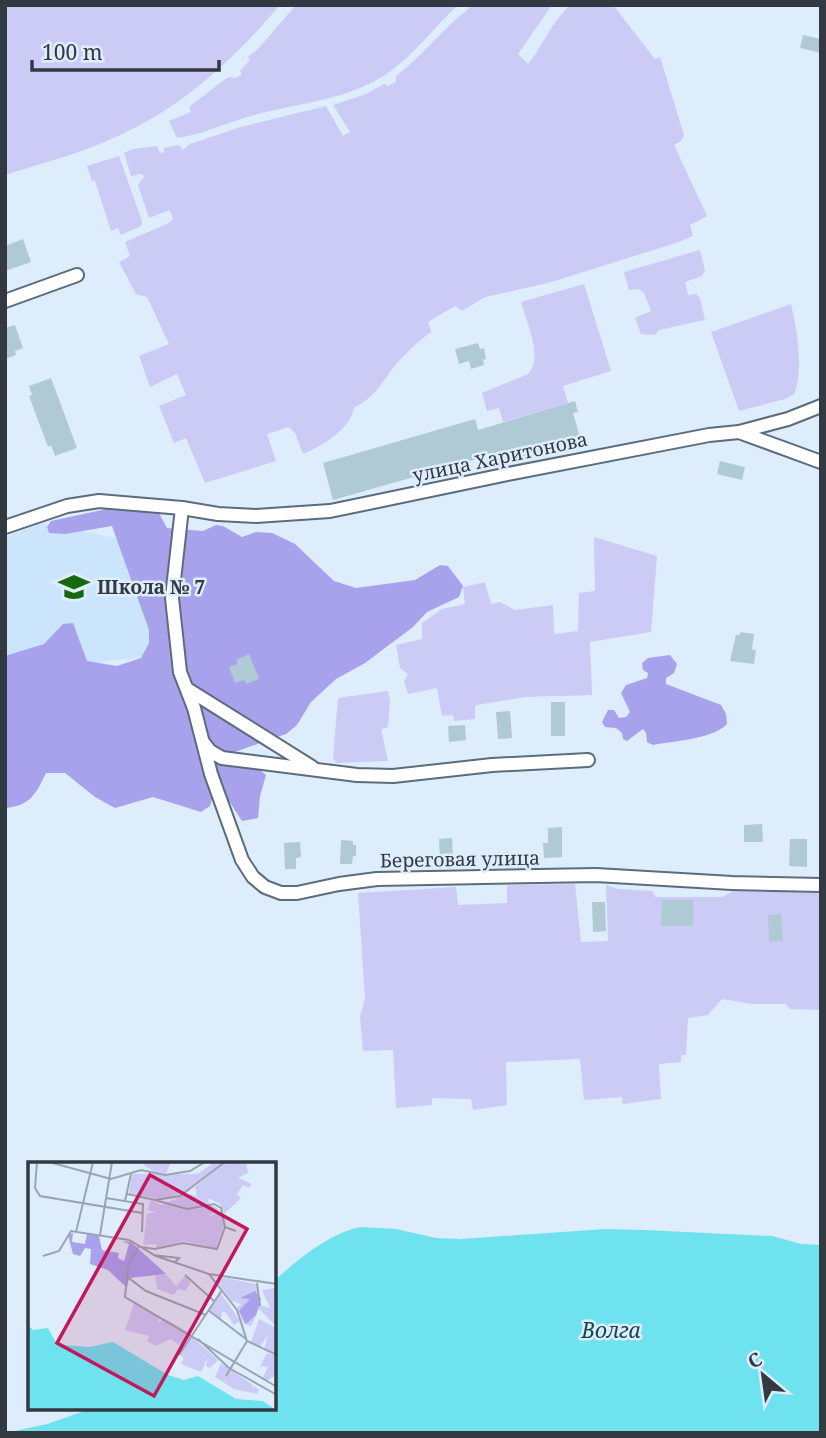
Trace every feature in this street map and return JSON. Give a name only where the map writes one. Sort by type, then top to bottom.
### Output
[{"type":"street","points":[[5,302],[78,275]]},
{"type":"street","points":[[739,432],[788,419],[821,406]]},
{"type":"street","name":"улица Харитонова","points":[[5,527],[67,506],[99,501],[256,516],[344,509],[508,474],[709,435],[739,432],[821,462]]},
{"type":"street","name":"Береговая улица","points":[[182,508],[172,598],[178,663],[211,774],[242,860],[259,883],[281,892],[297,893],[377,879],[596,875],[821,885]]},
{"type":"street","points":[[186,687],[197,697],[316,769]]},
{"type":"street","points":[[202,740],[210,751],[222,758],[357,775],[393,776],[492,765],[588,760]]},
{"type":"shaded area","points":[[5,5],[280,5],[226,63],[164,111],[104,142],[5,175]]},
{"type":"shaded area","points":[[296,5],[458,5],[407,57],[372,83],[337,96],[262,113],[177,138],[169,121],[191,112],[189,107],[224,80],[242,74],[240,71],[250,60],[248,57]]},
{"type":"shaded area","points":[[471,5],[552,5],[518,54],[528,64],[557,19],[570,5],[613,5],[655,59],[660,57],[684,135],[681,141],[674,145],[707,216],[690,225],[693,236],[676,243],[548,283],[485,297],[462,311],[455,306],[428,322],[431,332],[401,359],[374,393],[354,408],[347,424],[334,436],[303,454],[295,433],[289,427],[267,434],[276,461],[205,483],[186,438],[174,443],[159,406],[186,395],[177,374],[150,387],[139,356],[169,344],[147,297],[136,294],[119,262],[130,256],[125,242],[173,219],[170,210],[149,218],[138,185],[144,177],[142,174],[131,176],[124,153],[157,146],[160,153],[164,152],[164,148],[179,145],[183,150],[190,144],[241,127],[326,106],[343,136],[350,132],[333,105],[366,94],[384,84],[388,86],[396,82],[396,76]]},
{"type":"shaded area","points":[[119,156],[142,221],[141,226],[121,235],[118,228],[111,231],[95,181],[92,181],[87,166]]},
{"type":"shaded area","points":[[700,250],[705,270],[702,276],[685,282],[688,295],[696,294],[700,298],[705,320],[659,330],[655,335],[641,334],[635,318],[651,311],[644,293],[639,289],[629,290],[624,272]]},
{"type":"shaded area","points":[[584,284],[611,371],[563,386],[568,403],[503,422],[499,408],[487,411],[482,393],[528,374],[532,367],[534,349],[521,302]]},
{"type":"shaded area","points":[[791,304],[799,361],[794,394],[785,399],[739,411],[711,332]]},
{"type":"shaded area","points":[[116,507],[159,513],[167,528],[203,531],[216,525],[242,537],[256,532],[272,533],[295,544],[334,581],[356,588],[415,580],[440,565],[448,566],[463,586],[459,597],[427,612],[413,627],[365,663],[336,679],[311,702],[297,725],[286,734],[229,754],[250,762],[266,775],[258,818],[242,821],[229,801],[214,792],[210,806],[201,812],[153,797],[115,808],[95,797],[65,773],[46,773],[31,798],[21,805],[5,808],[5,656],[44,644],[63,624],[73,623],[87,661],[117,666],[141,658],[149,643],[149,630],[112,526],[65,534],[49,533],[47,527],[51,521]]},
{"type":"shaded area","name":"Школа № 7","points":[[43,523],[125,540],[160,655],[84,664],[5,659],[5,537]]},
{"type":"shaded area","points":[[594,537],[657,556],[651,632],[590,642],[592,695],[525,697],[477,705],[475,719],[454,721],[453,715],[442,716],[437,688],[408,694],[404,681],[408,674],[400,668],[396,645],[422,639],[422,623],[442,609],[465,604],[463,587],[485,582],[491,604],[500,602],[515,610],[553,605],[554,634],[578,631],[579,593],[595,591]]},
{"type":"shaded area","points":[[670,655],[677,664],[674,673],[666,678],[666,684],[721,705],[727,724],[703,736],[653,745],[647,742],[643,729],[627,741],[616,728],[605,727],[602,722],[608,710],[614,710],[619,718],[626,717],[630,712],[621,693],[626,685],[647,678],[648,673],[643,670],[642,663],[648,658]]},
{"type":"shaded area","points":[[388,691],[388,727],[381,729],[388,761],[336,763],[333,757],[338,698]]},
{"type":"shaded area","points":[[575,884],[581,942],[608,941],[606,885],[618,889],[653,891],[655,897],[722,897],[733,891],[815,892],[821,895],[821,1010],[789,1009],[786,1004],[752,1004],[722,999],[708,1015],[688,1018],[686,1055],[681,1055],[681,1062],[659,1064],[661,1099],[623,1104],[622,1097],[584,1100],[580,1059],[506,1062],[507,1105],[473,1110],[471,1099],[432,1098],[432,1105],[396,1108],[393,1050],[363,1051],[360,1016],[365,999],[358,893],[456,887],[458,905],[507,903],[507,885]]},
{"type":"water","name":"Волга","points":[[360,1227],[396,1229],[436,1238],[461,1239],[606,1229],[644,1230],[772,1236],[801,1244],[821,1245],[821,1433],[5,1433],[47,1424],[87,1410],[276,1410],[276,1279],[325,1241]]},
{"type":"building","points":[[803,35],[821,39],[821,53],[800,48]]},
{"type":"building","points":[[23,239],[31,262],[5,271],[5,246]]},
{"type":"building","points":[[15,325],[23,348],[15,351],[16,355],[5,359],[5,328]]},
{"type":"building","points":[[478,343],[480,349],[484,348],[484,365],[471,369],[469,361],[459,364],[455,349]]},
{"type":"building","points":[[51,378],[77,448],[55,456],[51,445],[48,447],[29,396],[32,395],[29,386]]},
{"type":"building","points":[[575,401],[578,412],[573,413],[581,441],[501,462],[498,453],[333,500],[323,463],[475,419],[478,430]]},
{"type":"building","points":[[720,461],[745,467],[742,480],[717,474]]},
{"type":"building","points":[[740,632],[754,634],[754,664],[730,661],[736,635],[740,635]]},
{"type":"building","points":[[249,654],[259,679],[246,684],[244,680],[235,683],[229,667],[238,664],[236,660]]},
{"type":"building","points":[[551,702],[565,702],[565,736],[551,736]]},
{"type":"building","points":[[510,711],[512,738],[498,739],[496,712]]},
{"type":"building","points":[[465,725],[466,740],[449,742],[448,726]]},
{"type":"building","points":[[762,824],[763,842],[744,842],[744,825]]},
{"type":"building","points":[[562,827],[562,857],[544,858],[543,843],[548,843],[548,828]]},
{"type":"building","points":[[452,838],[453,859],[440,860],[439,839]]},
{"type":"building","points":[[790,839],[807,839],[807,867],[789,866]]},
{"type":"building","points":[[341,840],[353,841],[353,845],[356,845],[356,856],[353,856],[352,864],[340,864]]},
{"type":"building","points":[[300,842],[301,857],[296,858],[296,869],[285,869],[284,843]]},
{"type":"building","points":[[662,900],[693,900],[693,926],[661,926]]},
{"type":"building","points":[[592,902],[605,902],[606,931],[593,932]]},
{"type":"building","points":[[781,914],[783,941],[769,942],[768,915]]},
{"type":"place","name":"Школа № 7","points":[[74,587]]}]
